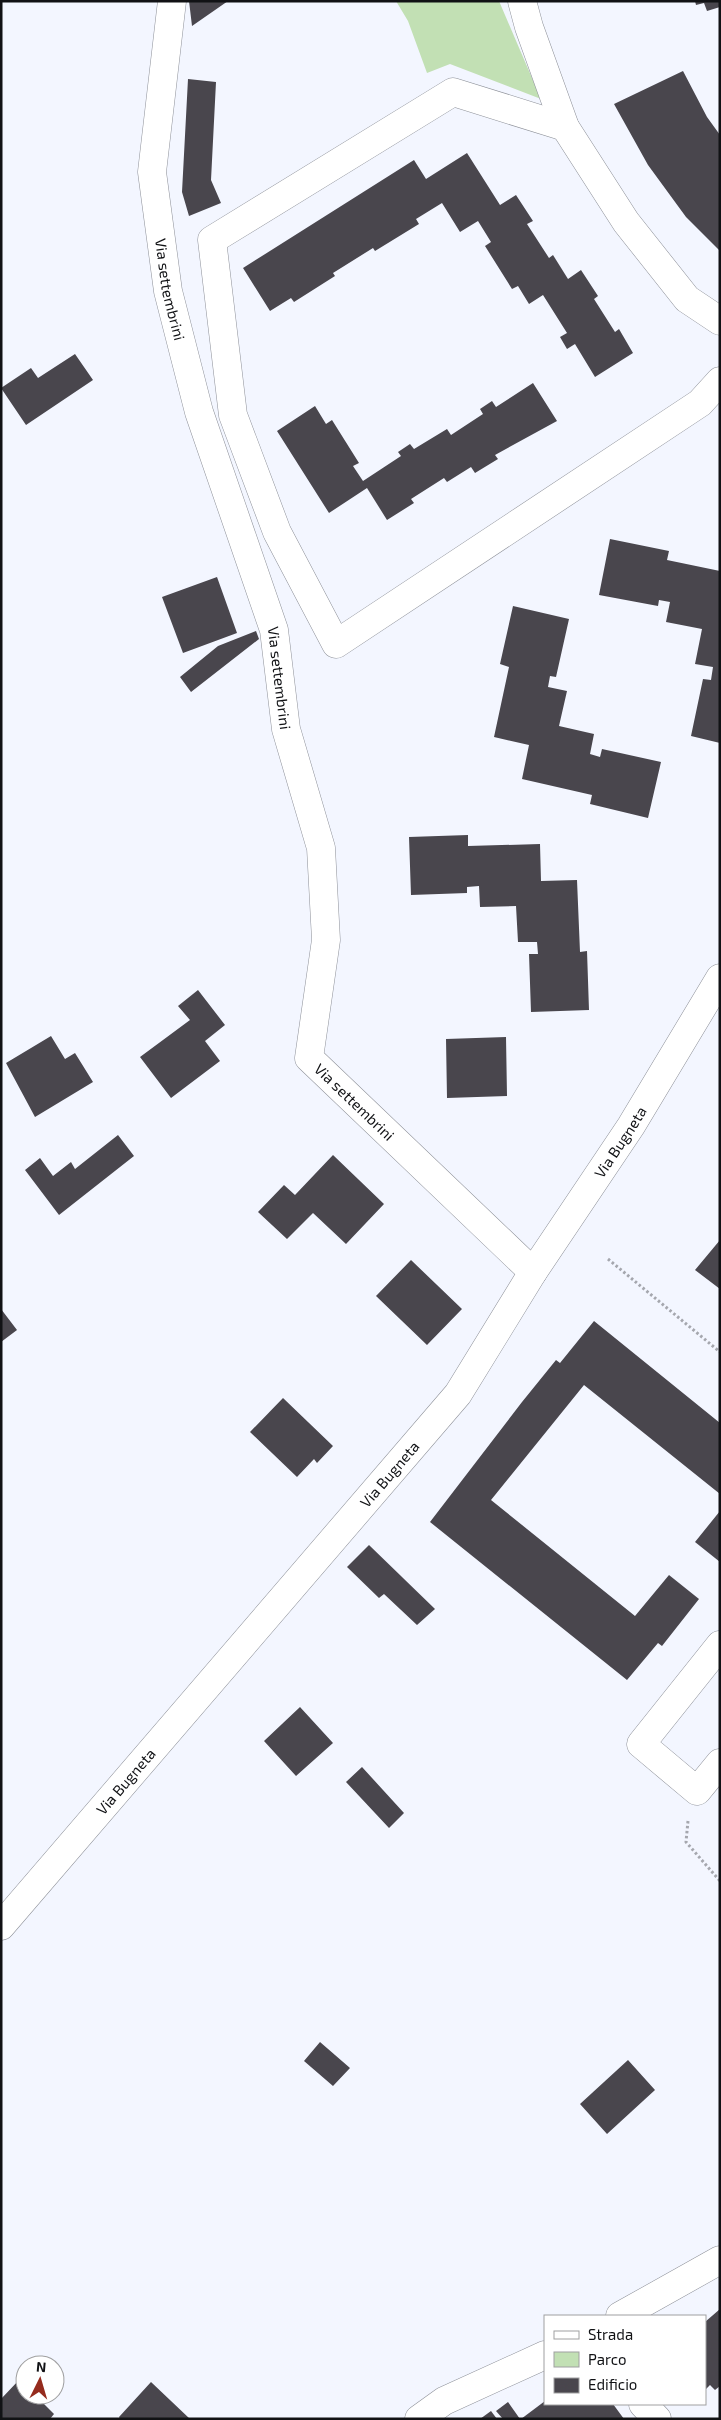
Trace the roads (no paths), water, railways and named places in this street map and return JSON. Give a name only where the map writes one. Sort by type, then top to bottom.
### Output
[{"type":"street","name":"Via settembrini","points":[[172,1],[152,172],[168,291],[199,412],[274,630],[286,729],[321,848],[326,940],[309,1058],[533,1272]]},
{"type":"street","points":[[522,1],[529,27],[565,127],[626,222],[687,300],[720,321]]},
{"type":"street","points":[[565,127],[454,92],[212,240],[234,414],[277,532],[336,644],[700,403],[720,381]]},
{"type":"street","name":"Via Bugneta","points":[[1,1926],[458,1394],[533,1272],[631,1126],[720,978]]},
{"type":"street","points":[[720,1645],[641,1744],[697,1791],[720,1763]]},
{"type":"street","points":[[622,2315],[720,2260]]},
{"type":"street","points":[[419,2419],[444,2401],[544,2354]]},
{"type":"street","points":[[645,2405],[656,2419]]}]
